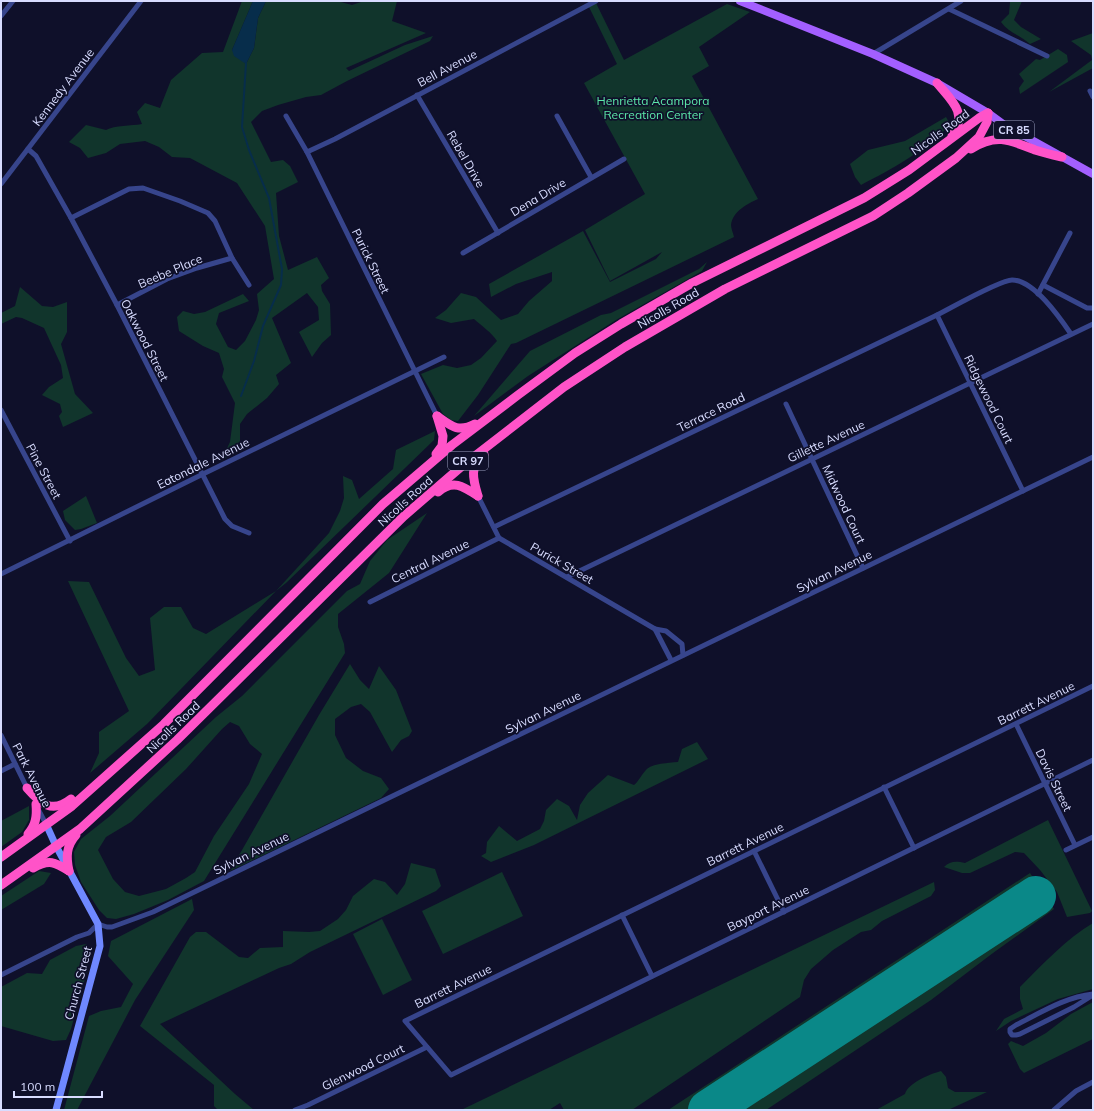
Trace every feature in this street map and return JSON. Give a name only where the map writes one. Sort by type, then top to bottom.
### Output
[{"type":"highway","points":[[938,83],[953,102],[960,115],[956,130],[948,141]]},
{"type":"highway","name":"Nicolls Road","points":[[3,856],[72,806],[164,724],[383,504],[427,466],[496,411],[575,353],[621,324],[692,283],[864,198],[909,170],[978,118],[988,113]]},
{"type":"highway","name":"Nicolls Road","points":[[1,885],[80,829],[178,740],[415,506],[462,466],[564,387],[625,347],[725,289],[873,216],[908,193],[956,158],[979,137],[987,122],[988,113]]},
{"type":"highway","points":[[956,158],[979,144],[996,139],[1005,139],[1062,157]]},
{"type":"highway","points":[[437,416],[453,428],[460,429],[469,427],[496,411]]},
{"type":"highway","points":[[427,466],[442,446],[443,436],[437,416]]},
{"type":"highway","points":[[478,496],[473,480],[473,470],[477,460],[495,445],[497,439]]},
{"type":"highway","points":[[415,506],[427,502],[443,488],[453,484],[465,487],[478,496]]},
{"type":"highway","points":[[27,788],[44,804],[52,807],[59,807],[66,804],[114,765],[134,751]]},
{"type":"highway","points":[[3,856],[33,829],[37,814],[36,804]]},
{"type":"highway","points":[[69,871],[66,854],[69,845],[80,829]]},
{"type":"highway","points":[[17,874],[48,862],[56,863],[69,871]]},
{"type":"main road","name":"CR 85","points":[[740,1],[873,54],[938,83],[1004,124],[1093,174]]},
{"type":"street","points":[[1,16],[13,1]]},
{"type":"street","name":"Kennedy Avenue","points":[[1,184],[141,1]]},
{"type":"street","name":"Bell Avenue","points":[[307,152],[335,139],[596,1]]},
{"type":"street","points":[[873,54],[961,1]]},
{"type":"street","points":[[948,9],[1047,56]]},
{"type":"street","points":[[1090,91],[1093,97]]},
{"type":"street","name":"Rebel Drive","points":[[417,95],[498,233]]},
{"type":"street","name":"Purick Street","points":[[286,116],[307,152],[437,416]]},
{"type":"street","points":[[557,116],[591,177]]},
{"type":"street","name":"Oakwood Street","points":[[28,149],[36,156],[71,218],[117,305],[201,475],[225,519],[232,526],[249,533]]},
{"type":"street","name":"Dena Drive","points":[[463,253],[624,159]]},
{"type":"street","points":[[71,218],[129,189],[144,188],[180,201],[208,213],[215,221],[232,258],[249,286]]},
{"type":"street","points":[[1038,294],[1070,233]]},
{"type":"street","name":"Beebe Place","points":[[117,305],[167,279],[197,268],[232,258]]},
{"type":"street","name":"Terrace Road","points":[[494,527],[937,315],[994,286],[1011,280],[1026,284],[1038,294],[1057,313],[1071,334]]},
{"type":"street","points":[[1043,285],[1087,308],[1093,308]]},
{"type":"street","name":"Ridgewood Court","points":[[937,315],[1023,491]]},
{"type":"street","name":"Gillette Avenue","points":[[568,577],[1093,324]]},
{"type":"street","name":"Eatondale Avenue","points":[[1,574],[444,357]]},
{"type":"street","name":"Midwood Court","points":[[786,404],[863,568]]},
{"type":"street","name":"Pine Street","points":[[1,410],[70,541]]},
{"type":"street","name":"Sylvan Avenue","points":[[98,924],[112,927],[133,918],[153,912],[1093,457]]},
{"type":"street","points":[[478,496],[498,538]]},
{"type":"street","name":"Purick Street","points":[[498,538],[656,629],[666,631],[682,644],[683,655]]},
{"type":"street","name":"Central Avenue","points":[[370,602],[498,538]]},
{"type":"street","points":[[656,629],[671,660]]},
{"type":"street","name":"Barrett Avenue","points":[[427,1047],[405,1020],[1093,686]]},
{"type":"street","name":"Davis Street","points":[[1016,724],[1075,845]]},
{"type":"street","name":"Park Avenue","points":[[1,735],[46,824]]},
{"type":"street","name":"Bayport Avenue","points":[[427,1047],[451,1075],[1093,760]]},
{"type":"street","points":[[1,771],[15,764]]},
{"type":"street","points":[[884,787],[914,848]]},
{"type":"street","name":"Church Street","points":[[46,824],[56,846],[98,924],[100,946],[56,1110]]},
{"type":"street","points":[[1066,850],[1093,837]]},
{"type":"street","points":[[754,851],[784,912]]},
{"type":"street","points":[[622,915],[652,976]]},
{"type":"street","points":[[1,975],[77,937],[89,933],[98,924]]},
{"type":"street","points":[[1085,995],[1093,995],[1074,1007],[1016,1036],[1012,1035],[1010,1032],[1010,1030],[1016,1025],[1065,1001],[1085,995]]},
{"type":"street","name":"Glenwood Court","points":[[295,1110],[309,1107],[427,1047]]},
{"type":"street","points":[[1054,1110],[1076,1091],[1093,1082]]},
{"type":"green space","points":[[242,1],[253,1],[232,50],[246,64],[254,48],[258,18],[266,1],[337,1],[352,5],[364,1],[397,1],[392,21],[426,33],[346,68],[349,71],[405,45],[433,36],[430,41],[321,95],[306,97],[262,111],[251,122],[271,162],[283,160],[290,166],[298,182],[276,193],[279,236],[288,270],[317,257],[329,278],[321,285],[322,291],[330,304],[331,335],[322,343],[312,357],[299,332],[319,320],[318,307],[307,293],[272,318],[291,363],[276,375],[279,384],[267,398],[247,414],[240,424],[240,449],[221,461],[230,442],[235,403],[222,377],[224,369],[219,353],[203,346],[179,331],[177,317],[183,311],[194,314],[205,312],[243,294],[249,301],[219,313],[216,324],[228,347],[236,350],[245,341],[256,320],[259,310],[257,294],[274,279],[265,226],[237,183],[190,158],[172,157],[159,147],[145,141],[120,144],[106,153],[88,158],[80,148],[69,142],[86,125],[106,130],[118,126],[142,124],[137,112],[145,103],[160,108],[171,80],[202,53],[223,52]]},
{"type":"green space","points":[[1009,1],[1022,1],[1014,20],[1021,27],[1041,39],[1030,44],[1004,26],[1001,22],[1009,14]]},
{"type":"green space","name":"Henrietta Acampora Recreation Center","points":[[596,3],[624,60],[727,4],[750,12],[699,47],[709,66],[692,76],[758,199],[745,206],[732,220],[731,225],[734,237],[516,343],[511,344],[478,395],[458,421],[451,420],[443,414],[421,374],[443,365],[457,368],[471,365],[481,358],[497,341],[490,332],[474,319],[451,323],[435,318],[446,310],[461,293],[476,297],[501,320],[518,314],[529,301],[552,281],[552,272],[516,284],[491,297],[489,284],[583,231],[610,282],[656,259],[662,252],[610,281],[585,230],[645,194],[584,83],[617,64],[589,7]]},
{"type":"green space","points":[[1093,33],[1093,68],[1049,92],[1092,60],[1091,55],[1071,41]]},
{"type":"green space","points":[[1058,49],[1067,55],[1068,62],[1020,94],[1019,88],[1024,81],[1019,74],[1036,59],[1040,60]]},
{"type":"green space","points":[[946,117],[950,124],[931,142],[908,158],[861,185],[855,177],[850,164],[868,150],[905,141]]},
{"type":"green space","points":[[707,262],[702,271],[616,320],[528,376],[474,416],[530,351],[601,315],[611,313],[699,269]]},
{"type":"green space","points":[[20,287],[42,306],[53,307],[67,302],[67,332],[61,344],[75,394],[93,413],[63,427],[59,416],[62,412],[60,404],[42,395],[49,387],[63,378],[61,365],[44,328],[22,318],[16,317],[1,324],[1,313],[15,306]]},
{"type":"green space","points":[[435,431],[434,440],[276,591],[329,533],[340,511],[344,498],[343,476],[352,480],[359,499],[393,469],[396,450]]},
{"type":"green space","points":[[86,496],[97,523],[75,530],[65,520],[63,511]]},
{"type":"green space","points":[[427,513],[389,573],[338,614],[338,627],[344,644],[345,653],[204,881],[168,900],[134,914],[116,919],[107,918],[99,910],[81,882],[75,865],[74,852],[81,839],[110,816],[216,717],[242,696],[347,591],[360,584],[370,561],[387,540]],"holes":[[[230,722],[239,726],[250,744],[262,754],[249,784],[214,836],[195,872],[166,889],[139,896],[125,892],[113,879],[98,850],[106,837],[131,822],[186,769]]]},
{"type":"green space","points":[[68,581],[89,582],[126,658],[139,676],[155,670],[150,618],[164,607],[181,607],[193,628],[206,634],[276,591],[147,724],[90,773],[99,753],[99,732],[129,711]]},
{"type":"green space","points":[[350,664],[360,680],[369,689],[379,666],[396,690],[412,731],[409,736],[401,740],[392,752],[370,712],[361,704],[351,707],[335,719],[335,735],[346,758],[363,771],[381,778],[389,789],[381,798],[230,871],[319,715]]},
{"type":"green space","points":[[697,742],[708,759],[534,845],[491,862],[481,856],[486,853],[487,842],[499,826],[517,841],[540,829],[544,821],[546,810],[557,799],[569,806],[577,820],[580,805],[588,793],[608,775],[634,785],[644,772],[652,766],[678,762],[682,749]]},
{"type":"green space","points":[[29,806],[29,820],[22,832],[1,847],[1,821]]},
{"type":"green space","points":[[1048,820],[1092,911],[1090,913],[1067,917],[1057,892],[1040,870],[1024,853],[1015,852],[970,873],[962,873],[944,867],[953,862],[965,863]]},
{"type":"green space","points":[[411,863],[435,869],[441,886],[436,891],[310,952],[291,964],[279,968],[160,1024],[254,1110],[218,1110],[214,1106],[214,1085],[140,1026],[190,937],[196,932],[206,932],[239,957],[248,958],[260,948],[283,947],[283,931],[320,931],[338,919],[346,910],[353,896],[374,879],[385,882],[397,895],[405,884]]},
{"type":"green space","points":[[39,871],[51,873],[44,884],[1,910],[1,896]]},
{"type":"green space","points":[[502,872],[523,916],[443,954],[422,911]]},
{"type":"green space","points":[[1030,873],[1054,909],[931,1000],[766,1110],[668,1110]]},
{"type":"green space","points":[[934,882],[935,890],[931,896],[882,921],[871,930],[861,932],[833,950],[811,969],[804,980],[800,997],[632,1110],[564,1110],[560,1103],[549,1110],[461,1110]]},
{"type":"green space","points":[[192,899],[194,910],[135,1000],[77,1110],[64,1110],[89,1016],[101,1011],[121,1007],[133,984],[108,956],[111,941]]},
{"type":"green space","points":[[382,919],[412,980],[383,995],[353,934]]},
{"type":"green space","points":[[1093,923],[1093,989],[1058,999],[1011,1021],[996,1031],[1004,1019],[1023,1009],[1020,999],[1020,987],[1064,944]]},
{"type":"green space","points":[[86,944],[90,951],[86,975],[71,1029],[66,1040],[53,1041],[1,1026],[1,987],[27,973],[42,974],[50,960],[76,946]]},
{"type":"green space","points":[[1093,1002],[1093,1039],[1024,1073],[1020,1069],[1008,1044],[1011,1041],[1023,1046],[1046,1033],[1071,1014]]},
{"type":"green space","points":[[941,1071],[946,1077],[948,1088],[955,1092],[987,1092],[948,1110],[876,1110],[905,1094],[910,1086],[920,1080]]},
{"type":"water","points":[[253,1],[266,1],[258,18],[254,48],[246,64],[234,56],[232,50]]},
{"type":"waterway","points":[[241,396],[254,361],[263,326],[281,285],[282,269],[269,198],[249,150],[242,127],[246,63]]},
{"type":"runway","points":[[708,1110],[1036,896]]}]
